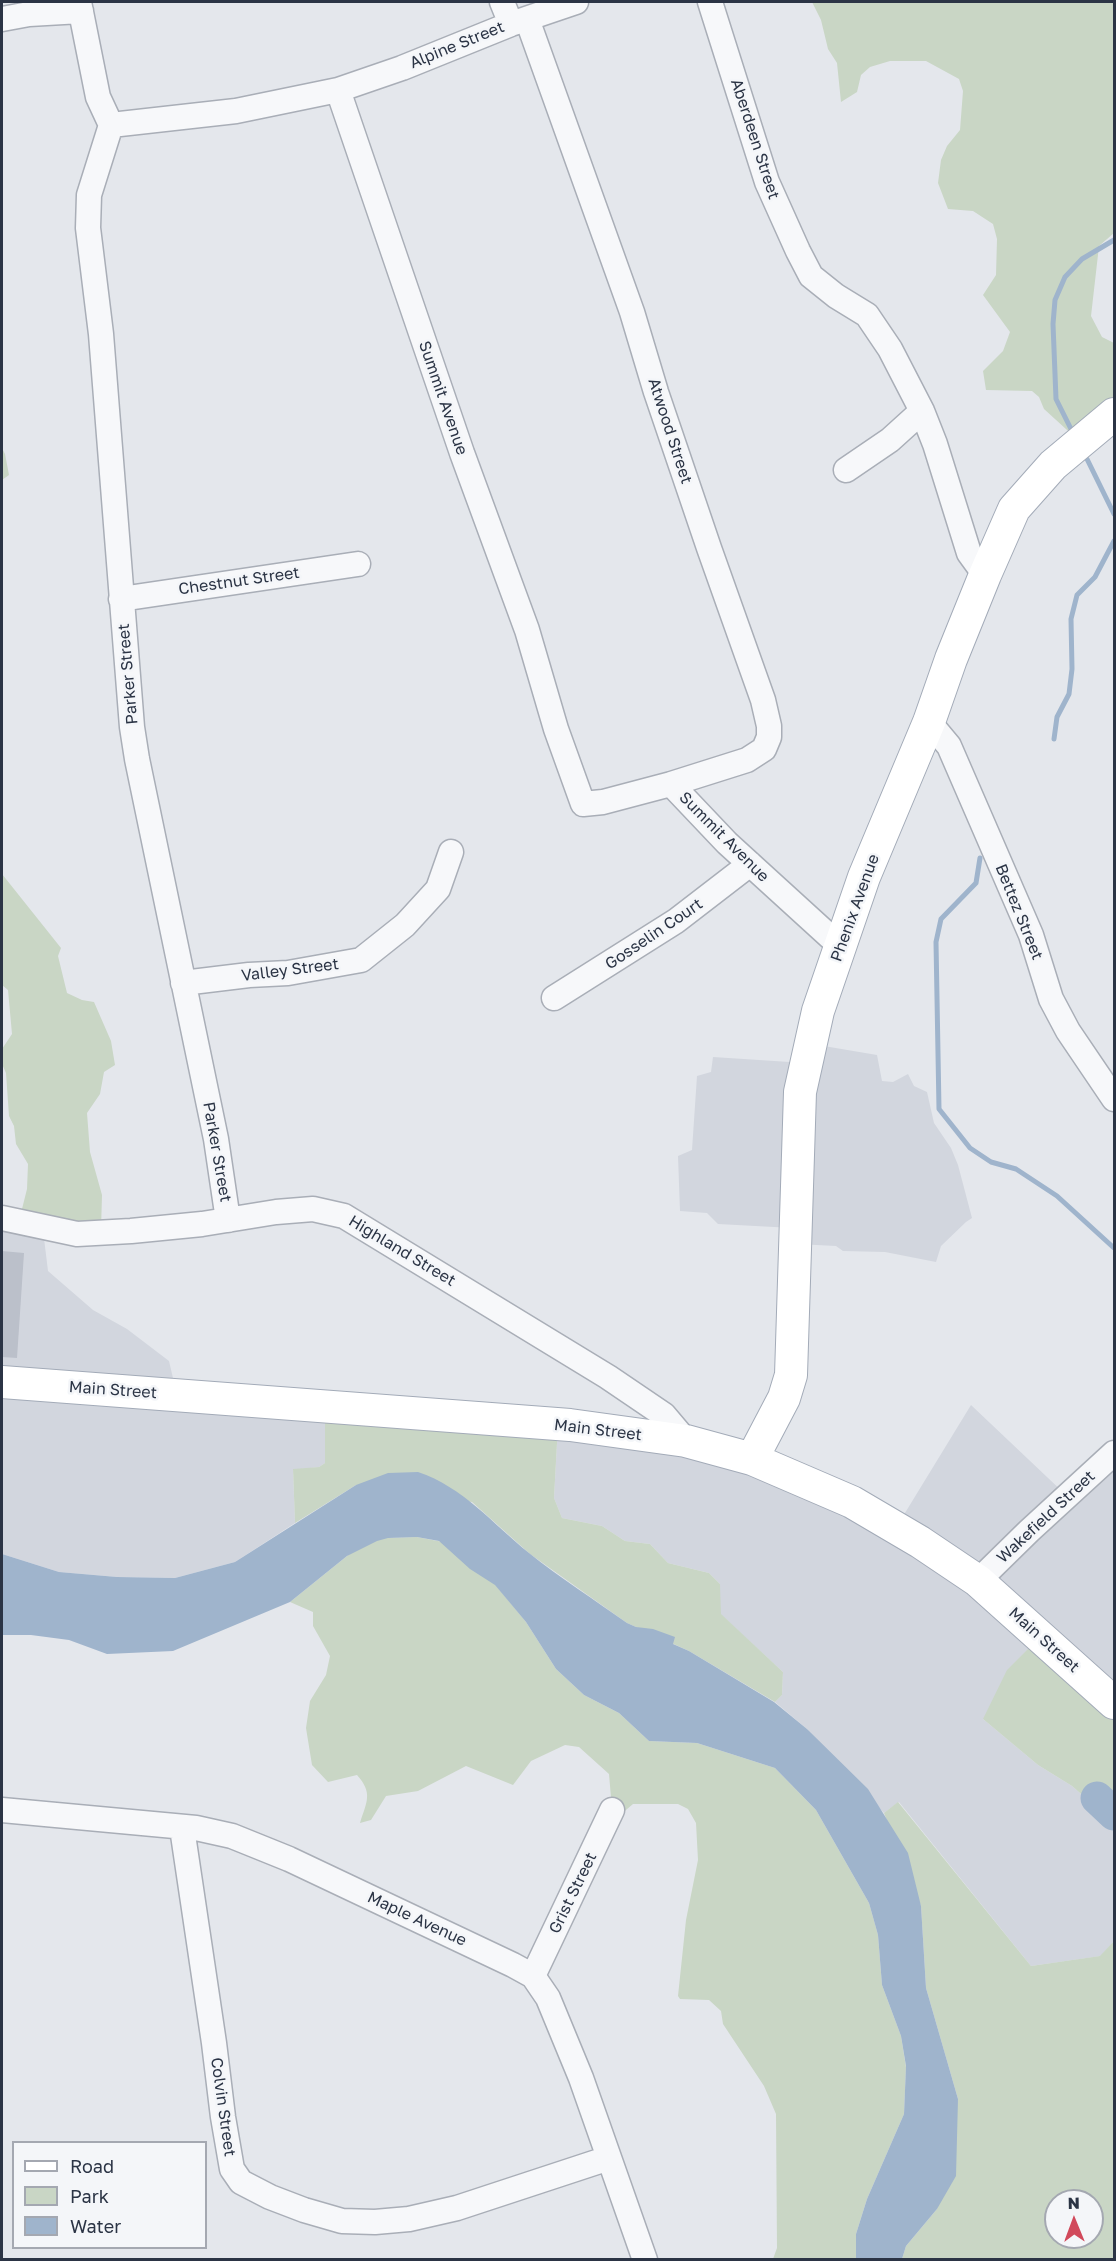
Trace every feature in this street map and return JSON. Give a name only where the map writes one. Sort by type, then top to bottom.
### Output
[{"type":"main road","name":"Phenix Avenue","points":[[752,1459],[784,1398],[791,1375],[800,1092],[818,1011],[840,946],[864,877],[929,722],[951,659],[985,575],[1014,509],[1053,465],[1114,414]]},
{"type":"main road","name":"Main Street","points":[[2,1382],[570,1425],[686,1441],[752,1459],[852,1502],[920,1542],[978,1581],[1114,1703]]},
{"type":"street","name":"Atwood Street","points":[[502,2],[519,21],[632,312],[709,548],[763,700],[769,726],[769,737],[764,749],[747,760],[670,784]]},
{"type":"street","name":"Alpine Street","points":[[338,90],[519,21],[576,2]]},
{"type":"street","name":"Aberdeen Street","points":[[710,2],[767,182],[798,251],[811,276],[836,296],[867,315],[890,349],[922,411],[954,499],[969,553],[985,575]]},
{"type":"street","points":[[2,19],[80,6],[98,97],[111,125],[236,111],[338,90]]},
{"type":"street","name":"Summit Avenue","points":[[338,90],[462,453],[523,620],[556,729],[583,804],[603,802],[670,784],[727,843],[840,946]]},
{"type":"street","name":"Parker Street","points":[[111,125],[89,195],[88,228],[101,334],[121,599],[137,759],[216,1139],[228,1220]]},
{"type":"street","points":[[846,470],[890,440],[922,411]]},
{"type":"street","name":"Chestnut Street","points":[[121,599],[358,564]]},
{"type":"street","name":"Bettez Street","points":[[929,722],[949,746],[1030,935],[1051,999],[1068,1030],[1114,1099]]},
{"type":"street","name":"Valley Street","points":[[183,983],[288,973],[361,960],[405,926],[438,889],[451,852]]},
{"type":"street","name":"Gosselin Court","points":[[554,998],[676,921],[750,864]]},
{"type":"street","name":"Highland Street","points":[[2,1218],[77,1234],[131,1231],[313,1209],[344,1216],[608,1377],[664,1415],[686,1441]]},
{"type":"street","name":"Wakefield Street","points":[[978,1581],[1114,1453]]},
{"type":"street","name":"Maple Avenue","points":[[2,1810],[196,1828],[232,1836],[289,1859],[465,1941],[533,1976],[548,1998],[581,2078],[645,2259]]},
{"type":"street","name":"Grist Street","points":[[533,1976],[612,1810]]},
{"type":"street","name":"Colvin Street","points":[[182,1827],[223,2117],[232,2169],[241,2182],[270,2197],[304,2210],[342,2221],[375,2222],[409,2219],[457,2208],[609,2158]]},
{"type":"shaded area","points":[[812,1044],[877,1055],[882,1081],[893,1082],[908,1074],[914,1086],[927,1092],[934,1123],[951,1148],[958,1165],[972,1218],[941,1246],[936,1262],[885,1252],[843,1251],[836,1246],[797,1244],[793,1228],[718,1224],[707,1213],[680,1211],[678,1156],[692,1150],[697,1076],[711,1072],[713,1057],[805,1063]]},
{"type":"shaded area","points":[[2,1216],[43,1230],[48,1271],[93,1310],[127,1329],[169,1361],[176,1391],[325,1405],[325,1463],[319,1467],[293,1470],[295,1523],[235,1562],[175,1578],[117,1577],[59,1572],[2,1554]]},
{"type":"shaded area","points":[[971,1405],[1066,1495],[1114,1451],[1114,1700],[983,1719],[1038,1765],[1072,1786],[1114,1823],[1114,1941],[1101,1956],[1031,1966],[899,1802],[884,1813],[807,1729],[775,1702],[782,1695],[783,1672],[720,1614],[720,1584],[709,1573],[668,1563],[650,1544],[625,1541],[602,1526],[562,1518],[554,1498],[558,1425],[682,1437],[897,1526]]},
{"type":"green space","points":[[812,2],[1114,2],[1114,233],[1099,246],[1091,316],[1102,337],[1114,343],[1114,413],[1078,440],[1044,409],[1039,397],[1032,391],[986,390],[983,371],[1003,351],[1010,332],[983,295],[996,275],[997,239],[993,224],[973,211],[948,209],[938,183],[941,160],[947,146],[960,130],[963,91],[959,79],[926,61],[890,61],[870,67],[861,75],[857,92],[841,102],[837,63],[828,49],[821,20]]},
{"type":"green space","points":[[2,448],[9,475],[2,480]]},
{"type":"green space","points":[[2,874],[61,948],[58,956],[67,993],[82,1000],[94,1002],[111,1041],[115,1065],[104,1072],[100,1094],[87,1113],[90,1152],[102,1195],[101,1230],[20,1217],[27,1189],[28,1164],[16,1144],[14,1126],[9,1116],[6,1073],[2,1064],[2,1049],[12,1034],[8,990],[2,985]]},
{"type":"green space","points":[[325,1405],[558,1425],[554,1498],[562,1518],[602,1526],[625,1541],[650,1544],[668,1563],[709,1573],[720,1584],[721,1614],[783,1672],[782,1695],[775,1702],[689,1651],[627,1623],[530,1554],[472,1502],[356,1485],[295,1523],[293,1469],[319,1467],[325,1463]]},
{"type":"green space","points":[[417,1537],[448,1543],[485,1572],[526,1622],[556,1669],[584,1695],[619,1713],[649,1741],[697,1743],[775,1768],[816,1810],[869,1903],[878,1935],[882,1985],[901,2036],[906,2067],[904,2114],[867,2199],[856,2234],[856,2259],[773,2259],[777,2248],[776,2114],[764,2086],[723,2024],[721,2011],[709,2000],[680,1999],[678,1996],[686,1920],[698,1860],[696,1823],[688,1809],[678,1804],[633,1804],[613,1821],[609,1774],[579,1747],[565,1745],[531,1761],[513,1785],[466,1766],[418,1791],[386,1796],[371,1820],[360,1823],[367,1798],[362,1781],[357,1775],[328,1782],[312,1765],[306,1728],[310,1701],[326,1675],[330,1656],[313,1626],[313,1612],[290,1602],[352,1552],[381,1538]]},
{"type":"green space","points":[[1042,1635],[1114,1700],[1114,1823],[1072,1786],[1038,1765],[983,1719],[1007,1670]]},
{"type":"green space","points":[[898,1802],[1031,1966],[1100,1956],[1114,1941],[1114,2259],[902,2259],[906,2246],[937,2209],[958,2099],[926,1988],[921,1906],[884,1813]]},
{"type":"water","points":[[418,1472],[449,1487],[477,1507],[541,1562],[627,1623],[675,1637],[673,1644],[689,1651],[774,1702],[807,1729],[868,1789],[908,1853],[921,1906],[926,1988],[958,2099],[956,2176],[937,2209],[906,2246],[902,2259],[856,2259],[856,2234],[867,2199],[904,2114],[906,2066],[901,2036],[882,1985],[878,1935],[869,1903],[816,1810],[775,1768],[697,1743],[649,1741],[619,1713],[584,1695],[556,1669],[526,1622],[495,1585],[470,1569],[439,1541],[417,1537],[388,1538],[377,1541],[347,1556],[290,1602],[173,1651],[107,1654],[69,1640],[31,1635],[2,1635],[2,1554],[59,1572],[117,1577],[175,1578],[235,1562],[356,1485],[388,1473]]},
{"type":"building","points":[[2,1251],[24,1253],[17,1358],[2,1357]]},
{"type":"waterway","points":[[1071,429],[1056,399],[1053,324],[1055,300],[1065,277],[1082,259],[1114,240]]},
{"type":"waterway","points":[[1087,459],[1114,514]]},
{"type":"waterway","points":[[1054,739],[1057,717],[1069,694],[1072,669],[1071,619],[1077,595],[1095,577],[1114,541]]},
{"type":"waterway","points":[[980,858],[976,883],[941,919],[936,942],[939,1109],[970,1148],[991,1162],[1016,1169],[1057,1196],[1114,1248]]},
{"type":"waterway","points":[[1097,1798],[1114,1814]]}]
